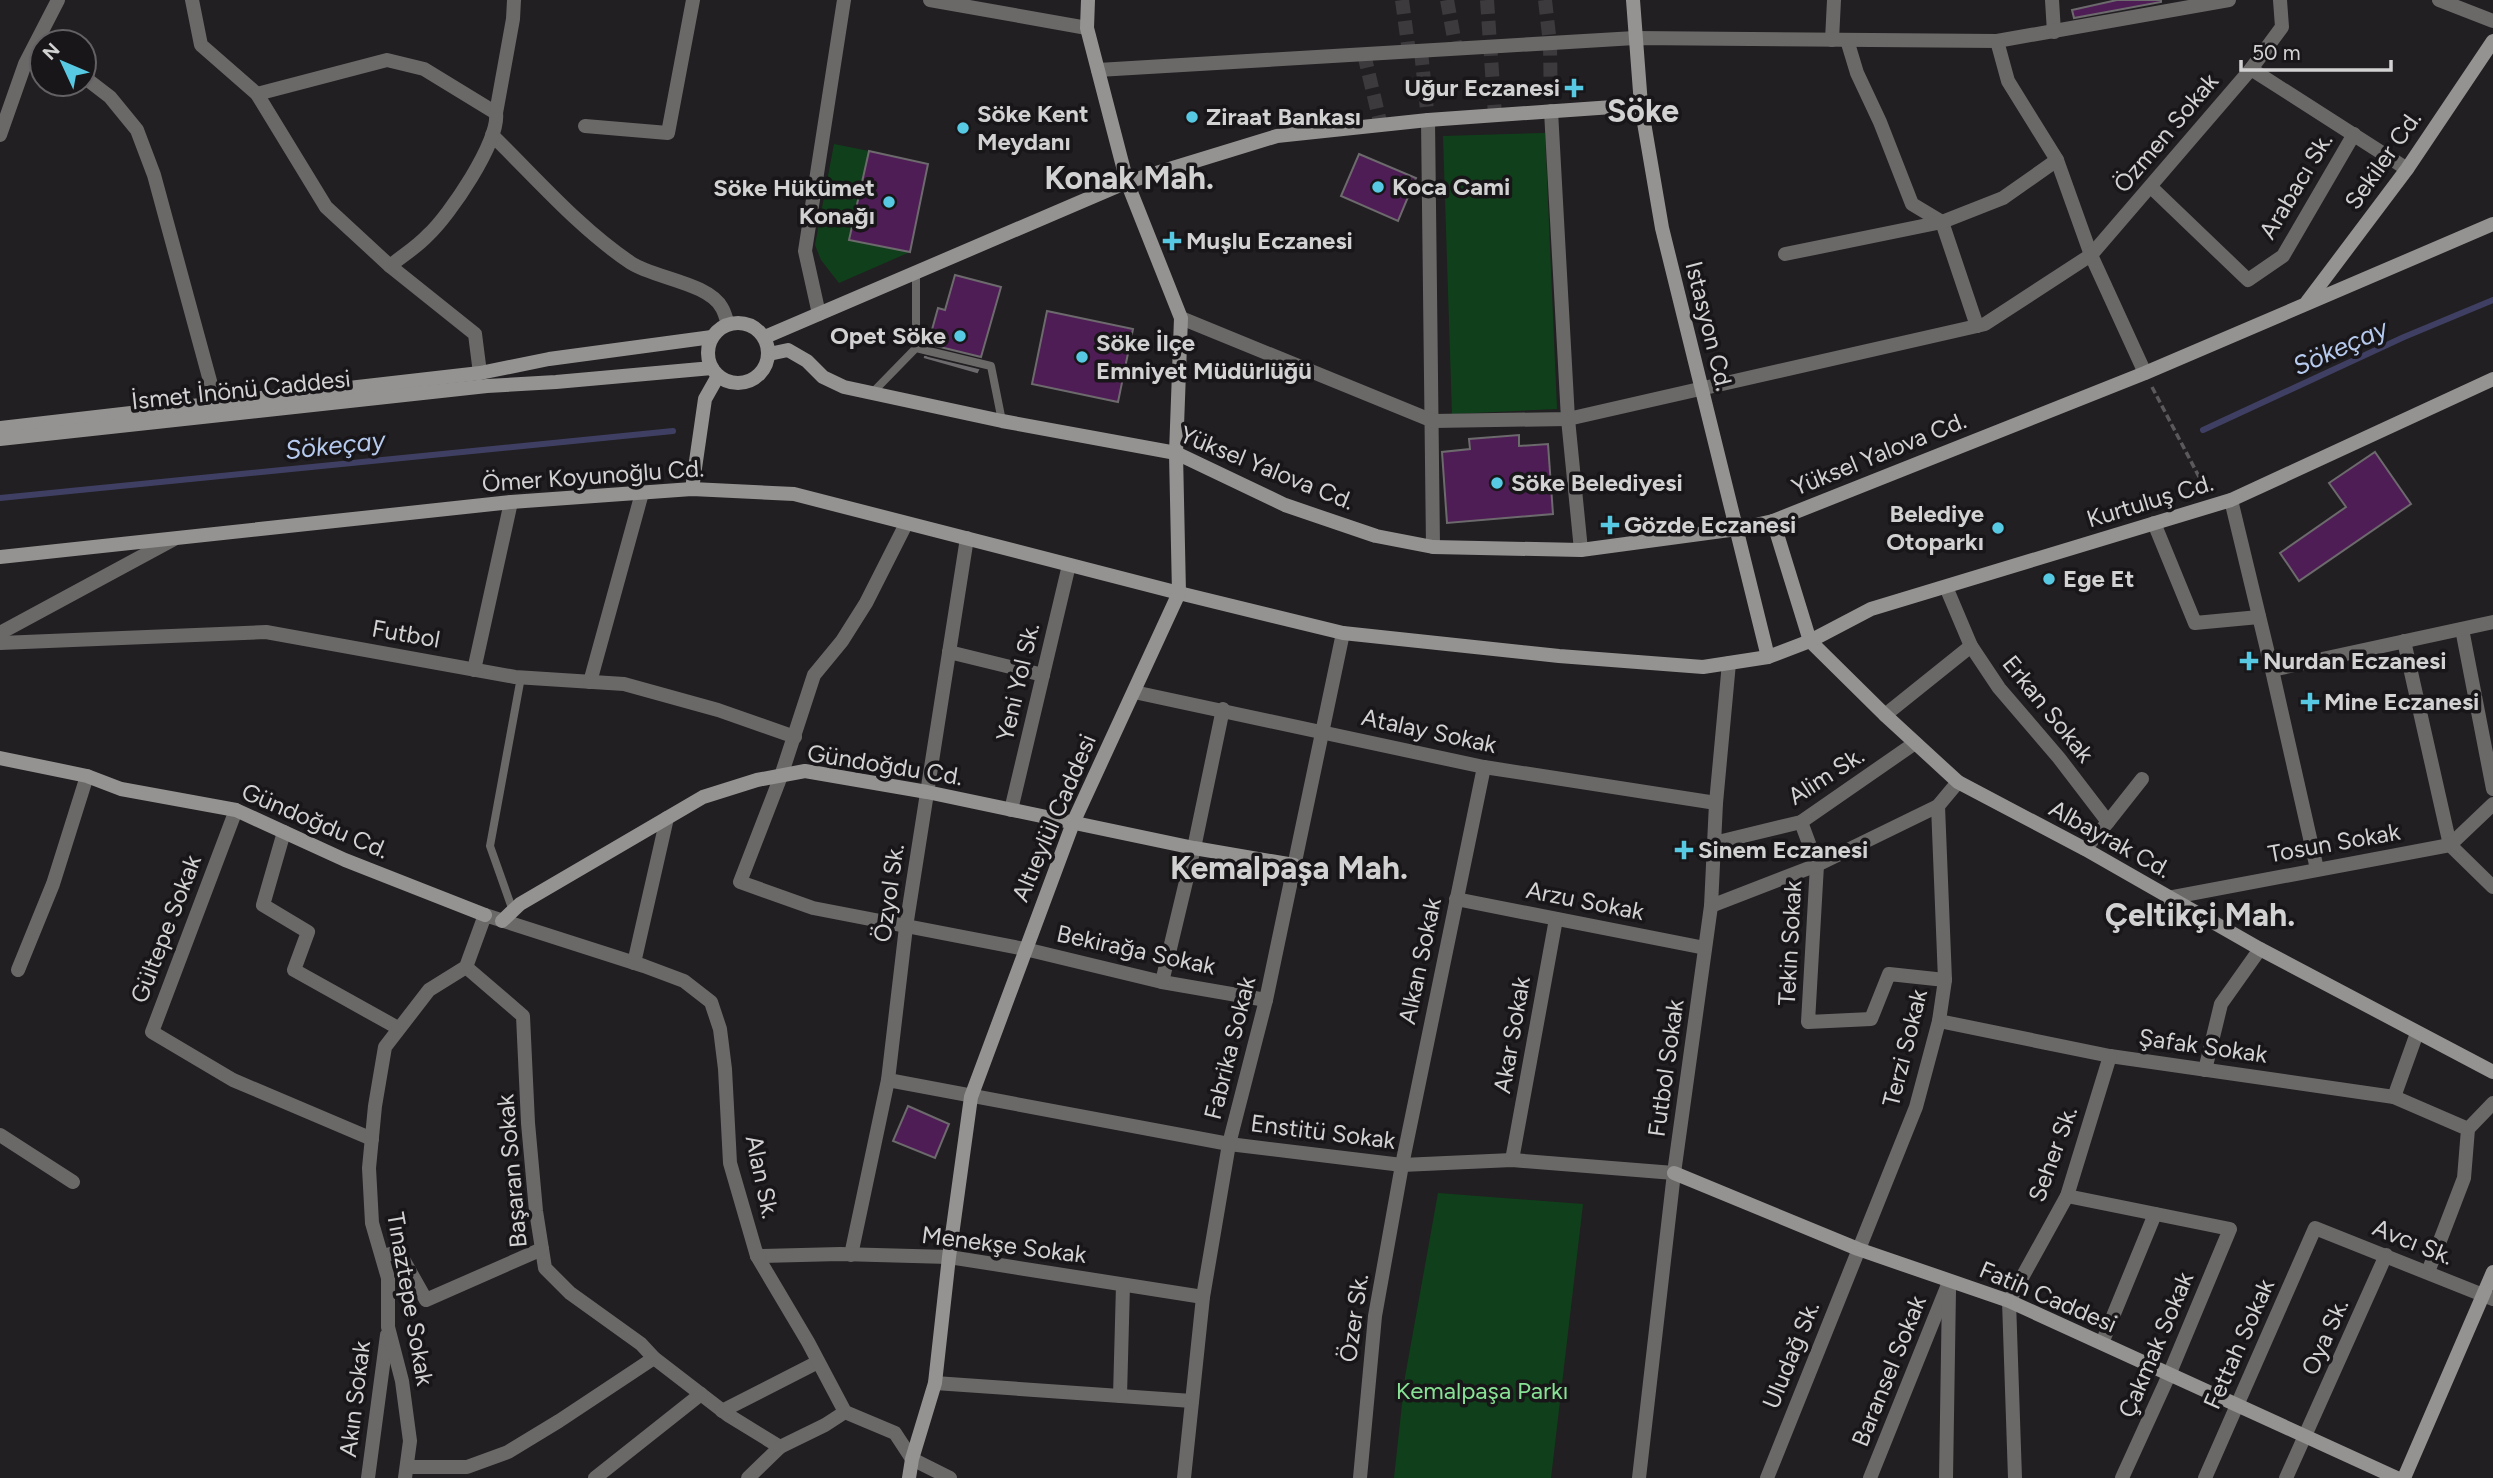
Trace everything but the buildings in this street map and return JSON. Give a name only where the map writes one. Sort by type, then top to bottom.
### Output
[{"type":"main road","name":"Altıeylül Caddesi","points":[[909,1478],[912,1459],[935,1383],[971,1097],[1073,823],[1179,593],[1176,453],[1181,318],[1127,182],[1087,28],[1088,0]]},
{"type":"main road","name":"Istasyon Cd.","points":[[1633,0],[1641,106],[1662,228],[1768,657]]},
{"type":"main road","name":"Sekiler Cd.","points":[[2306,304],[2407,169],[2493,41]]},
{"type":"main road","points":[[765,337],[1127,182],[1277,136],[1428,120],[1641,106]]},
{"type":"main road","name":"Yüksel Yalova Cd.","points":[[769,355],[788,350],[807,361],[823,377],[845,387],[1002,421],[1176,453],[1285,505],[1376,536],[1433,547],[1581,550],[1773,522],[2145,373],[2493,224]]},
{"type":"main road","points":[[738,322],[749,324],[765,337],[769,355],[762,372],[746,383],[726,381],[715,372],[708,353],[712,337],[719,329],[738,322]]},
{"type":"main road","points":[[483,379],[549,359],[712,337]]},
{"type":"main road","points":[[0,428],[216,403],[483,379],[556,382],[715,372]]},
{"type":"main road","points":[[692,489],[705,399],[715,372]]},
{"type":"main road","name":"İsmet İnönü Caddesi","points":[[0,439],[483,379]]},
{"type":"main road","name":"Kurtuluş Cd.","points":[[1343,633],[1559,656],[1703,667],[1768,657],[1810,641],[1871,609],[2231,500],[2493,379]]},
{"type":"main road","name":"Ömer Koyunoğlu Cd.","points":[[0,557],[510,502],[692,489],[794,494],[1343,633]]},
{"type":"main road","points":[[1773,522],[1810,641]]},
{"type":"main road","name":"Albayrak Cd.","points":[[1810,641],[1958,782],[2493,1072]]},
{"type":"main road","name":"Gündoğdu Cd.","points":[[0,758],[87,776],[121,789],[236,810],[345,860],[485,915]]},
{"type":"main road","name":"Gündoğdu Cd.","points":[[508,916],[520,904],[703,797],[757,780],[805,771],[928,792],[1194,848],[1294,865]]},
{"type":"main road","name":"Fatih Caddesi","points":[[1674,1173],[1858,1249],[2009,1301],[2397,1478]]},
{"type":"main road","points":[[2404,1478],[2488,1297],[2493,1272]]},
{"type":"street","points":[[0,135],[26,64],[58,0]]},
{"type":"street","points":[[191,0],[201,45],[257,94],[326,207],[390,266],[475,334],[483,379]]},
{"type":"street","points":[[390,266],[430,234],[486,153],[497,120],[514,0]]},
{"type":"street","points":[[585,126],[668,132],[693,0]]},
{"type":"street","points":[[819,314],[805,251],[844,0]]},
{"type":"street","points":[[930,0],[1087,28]]},
{"type":"street","points":[[1834,0],[1840,40],[1880,122],[1912,204],[1942,222],[1977,326]]},
{"type":"street","points":[[2052,0],[2054,32]]},
{"type":"street","points":[[1098,70],[1634,38],[1997,41],[2229,0]]},
{"type":"street","name":"Özmen Sokak","points":[[1433,421],[1568,419],[1984,324],[2091,255],[2251,69],[2282,27],[2280,0]]},
{"type":"street","points":[[2439,0],[2493,21]]},
{"type":"street","points":[[1997,41],[2008,81],[2057,160],[2091,255],[2145,373]]},
{"type":"street","points":[[257,94],[387,60],[424,69],[496,113]]},
{"type":"street","points":[[2251,69],[2407,169]]},
{"type":"street","points":[[98,87],[110,97],[137,130],[154,174],[216,403]]},
{"type":"street","points":[[1551,111],[1568,419],[1581,550]]},
{"type":"street","points":[[1428,120],[1433,547]]},
{"type":"street","name":"Arabacı Sk.","points":[[2151,187],[2248,280],[2283,256],[2354,134]]},
{"type":"street","points":[[492,135],[582,225],[634,265],[711,297],[722,307],[728,324]]},
{"type":"street","points":[[1785,254],[1942,222],[2003,198],[2057,160]]},
{"type":"street","points":[[1181,318],[1433,421]]},
{"type":"street","points":[[590,682],[642,493]]},
{"type":"street","points":[[2231,500],[2317,869]]},
{"type":"street","points":[[474,670],[510,502]]},
{"type":"street","points":[[2154,523],[2195,624],[2259,617]]},
{"type":"street","points":[[781,776],[814,675],[842,641],[866,603],[906,524]]},
{"type":"street","points":[[0,633],[177,537]]},
{"type":"street","name":"Özyol Sk.","points":[[851,1255],[888,1080],[906,927],[967,538]]},
{"type":"street","name":"Yeni Yol Sk.","points":[[1011,810],[1069,565]]},
{"type":"street","name":"Erkan Sokak","points":[[1946,587],[1971,646],[1998,688],[2059,758],[2108,822]]},
{"type":"street","points":[[2272,670],[2493,622]]},
{"type":"street","points":[[2462,629],[2493,789]]},
{"type":"street","name":"Futbol","points":[[0,643],[265,632],[521,677],[624,684],[718,710],[795,737]]},
{"type":"street","name":"Fabrika Sokak","points":[[1184,1478],[1203,1297],[1230,1144],[1266,1000],[1343,633]]},
{"type":"street","points":[[2404,641],[2450,845],[2493,887]]},
{"type":"street","points":[[1885,715],[1971,646]]},
{"type":"street","points":[[949,652],[1043,675]]},
{"type":"street","name":"Futbol Sokak","points":[[1639,1478],[1674,1173],[1711,906],[1716,803],[1729,663]]},
{"type":"street","name":"Atalay Sokak","points":[[1135,692],[1484,767],[1716,803]]},
{"type":"street","points":[[1162,982],[1223,709]]},
{"type":"street","name":"Alim Sk.","points":[[1714,843],[1801,822],[1916,743]]},
{"type":"street","name":"Alkan Sokak","points":[[1402,1165],[1484,767]]},
{"type":"street","points":[[18,970],[53,884],[87,776]]},
{"type":"street","name":"Bekirağa Sokak","points":[[781,776],[740,882],[813,908],[1025,949],[1162,982],[1266,1000]]},
{"type":"street","points":[[2085,849],[2142,779]]},
{"type":"street","points":[[1711,906],[1817,865],[1938,806],[1958,782]]},
{"type":"street","points":[[2450,845],[2493,804]]},
{"type":"street","name":"Terzi Sokak","points":[[1858,1249],[1916,1107],[1939,1021],[1945,980],[1938,806]]},
{"type":"street","name":"Gültepe Sokak","points":[[236,810],[152,1032],[233,1080],[372,1139]]},
{"type":"street","points":[[634,963],[667,818]]},
{"type":"street","points":[[1801,822],[1817,865]]},
{"type":"street","points":[[284,832],[263,905],[308,932],[294,970],[398,1028]]},
{"type":"street","name":"Tosun Sokak","points":[[2168,898],[2450,845]]},
{"type":"street","name":"Tekin Sokak","points":[[1817,865],[1808,1022],[1871,1019],[1889,974],[1945,980]]},
{"type":"street","name":"Arzu Sokak","points":[[1456,899],[1705,948]]},
{"type":"street","points":[[466,967],[485,915]]},
{"type":"street","name":"Alan Sk.","points":[[485,915],[508,916],[684,981],[711,1002],[720,1029],[725,1069],[730,1163],[757,1256],[845,1412]]},
{"type":"street","name":"Akar Sokak","points":[[1512,1160],[1556,919]]},
{"type":"street","points":[[2205,1070],[2221,1004],[2260,948]]},
{"type":"street","name":"Tınaztepe Sokak","points":[[406,1472],[410,1441],[402,1381],[388,1327],[388,1278],[372,1223],[369,1168],[372,1139],[385,1047],[429,990],[466,967]]},
{"type":"street","name":"Başaran Sokak","points":[[466,967],[523,1016],[528,1123],[536,1211],[545,1268],[570,1293],[641,1343],[654,1358],[722,1410],[780,1447]]},
{"type":"street","name":"Şafak Sokak","points":[[1939,1021],[2110,1056],[2394,1097],[2468,1129]]},
{"type":"street","points":[[2394,1097],[2417,1033]]},
{"type":"street","name":"Seher Sk.","points":[[2009,1301],[2067,1196],[2110,1056]]},
{"type":"street","name":"Enstitü Sokak","points":[[888,1080],[1230,1144],[1402,1165],[1512,1160],[1674,1173]]},
{"type":"street","points":[[2428,1272],[2464,1178],[2468,1129],[2493,1102]]},
{"type":"street","points":[[0,1135],[73,1182]]},
{"type":"street","name":"Özer Sk.","points":[[1360,1478],[1375,1317],[1402,1165]]},
{"type":"street","points":[[2067,1196],[2155,1214],[2102,1343]]},
{"type":"street","name":"Çakmak Sokak","points":[[2122,1478],[2169,1375],[2230,1229],[2155,1214]]},
{"type":"street","name":"Avcı Sk.","points":[[2315,1228],[2488,1297]]},
{"type":"street","name":"Fettah Sokak","points":[[2205,1478],[2315,1228]]},
{"type":"street","name":"Uludağ Sk.","points":[[1767,1478],[1858,1249]]},
{"type":"street","points":[[382,1256],[399,1252],[426,1300],[542,1250]]},
{"type":"street","name":"Oya Sk.","points":[[2286,1478],[2386,1255]]},
{"type":"street","name":"Menekşe Sokak","points":[[757,1256],[949,1257],[1203,1297]]},
{"type":"street","points":[[1946,1478],[1950,1282]]},
{"type":"street","name":"Baransel Sokak","points":[[1870,1478],[1950,1282]]},
{"type":"street","points":[[1120,1396],[1123,1284]]},
{"type":"street","points":[[2009,1301],[2015,1478]]},
{"type":"street","name":"Akın Sokak","points":[[368,1478],[388,1327]]},
{"type":"street","points":[[406,1472],[448,1473],[508,1452],[654,1358]]},
{"type":"street","points":[[722,1410],[818,1362]]},
{"type":"street","points":[[935,1383],[1192,1401]]},
{"type":"street","points":[[595,1478],[701,1394]]},
{"type":"street","points":[[748,1478],[760,1472],[780,1447],[845,1412],[895,1433],[912,1459],[950,1478]]},
{"type":"lane","points":[[873,393],[916,348],[916,272]]},
{"type":"lane","points":[[916,348],[990,366],[1002,421]]},
{"type":"lane","points":[[508,916],[490,846],[521,677]]},
{"type":"path","points":[[2145,373],[2214,505]]},
{"type":"green space","points":[[1545,133],[1557,409],[1452,414],[1443,136]]},
{"type":"green space","points":[[834,144],[869,151],[849,240],[910,252],[839,283],[821,260],[815,245]]},
{"type":"green space","name":"Kemalpaşa Parkı","points":[[1438,1193],[1583,1204],[1551,1478],[1394,1478],[1405,1377]]},
{"type":"waterway","name":"Sökeçay","points":[[2203,430],[2404,337],[2493,300]]},
{"type":"waterway","name":"Sökeçay","points":[[0,498],[673,431]]},
{"type":"tunnel","points":[[1402,0],[1409,52]]},
{"type":"tunnel","points":[[1447,0],[1456,49]]},
{"type":"tunnel","points":[[1487,0],[1495,115]]},
{"type":"tunnel","points":[[1545,0],[1550,44],[1551,111]]},
{"type":"tunnel","points":[[1421,51],[1428,120]]},
{"type":"tunnel","points":[[1364,54],[1381,126]]},
{"type":"place","name":"Uğur Eczanesi","points":[[1574,88]]},
{"type":"place","name":"Ziraat Bankası","points":[[1192,117]]},
{"type":"place","name":"Söke Kent Meydanı","points":[[963,128]]},
{"type":"place","name":"Koca Cami","points":[[1378,187]]},
{"type":"place","name":"Söke Hükümet Konağı","points":[[889,202]]},
{"type":"place","name":"Muşlu Eczanesi","points":[[1172,241]]},
{"type":"place","name":"Opet Söke","points":[[960,336]]},
{"type":"place","name":"Söke İlçe Emniyet Müdürlüğü","points":[[1082,357]]},
{"type":"place","name":"Söke Belediyesi","points":[[1497,483]]},
{"type":"place","name":"Gözde Eczanesi","points":[[1610,525]]},
{"type":"place","name":"Belediye Otoparkı","points":[[1998,528]]},
{"type":"place","name":"Ege Et","points":[[2049,579]]},
{"type":"place","name":"Nurdan Eczanesi","points":[[2249,661]]},
{"type":"place","name":"Mine Eczanesi","points":[[2310,702]]},
{"type":"place","name":"Sinem Eczanesi","points":[[1684,850]]},
{"type":"district","name":"Söke","points":[[1643,111]]},
{"type":"district","name":"Konak Mah.","points":[[1129,178]]},
{"type":"district","name":"Kemalpaşa Mah.","points":[[1289,868]]},
{"type":"district","name":"Çeltikçi Mah.","points":[[2200,915]]}]
